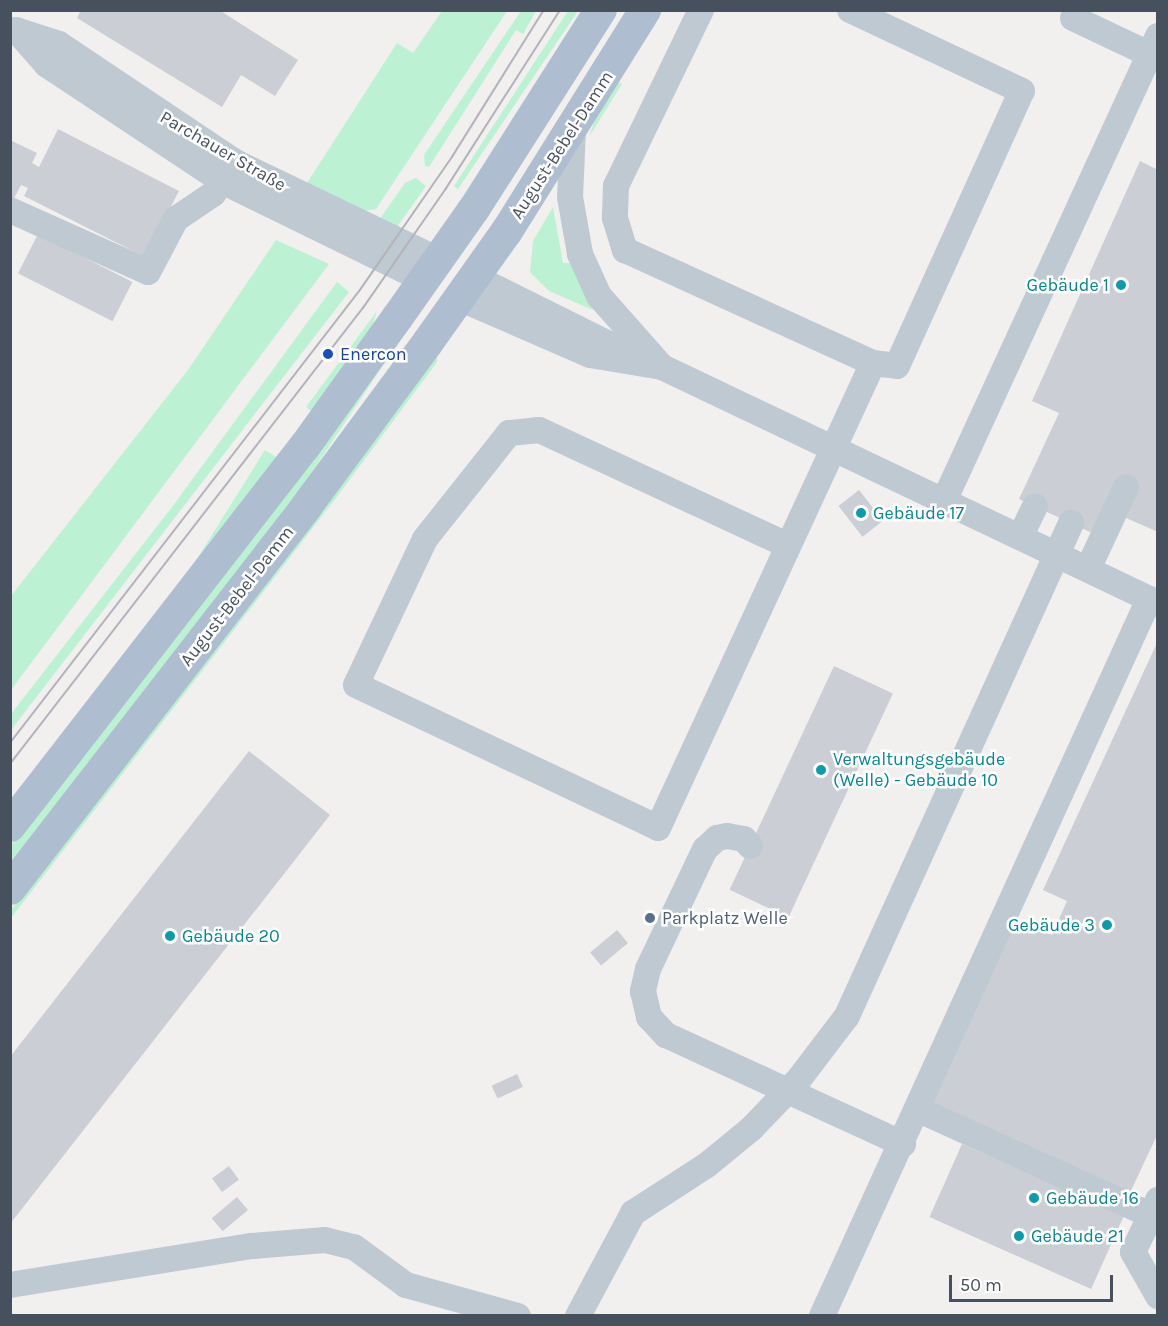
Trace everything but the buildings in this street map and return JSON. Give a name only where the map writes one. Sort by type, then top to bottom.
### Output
[{"type":"main road","name":"August-Bebel-Damm","points":[[10,826],[305,446],[431,270],[601,10]]},
{"type":"main road","name":"August-Bebel-Damm","points":[[10,889],[306,507],[466,288],[573,129],[645,10]]},
{"type":"main road","points":[[431,270],[466,288]]},
{"type":"street","points":[[701,10],[616,186],[615,218],[625,250],[873,363],[897,366],[1022,91],[850,10]]},
{"type":"street","points":[[944,501],[1153,45],[1073,18]]},
{"type":"street","name":"Parchauer Straße","points":[[18,26],[59,45],[243,166],[431,270]]},
{"type":"street","name":"Parchauer Straße","points":[[18,26],[47,65],[222,181],[431,270]]},
{"type":"street","points":[[573,129],[570,197],[580,254],[599,296],[654,366]]},
{"type":"street","points":[[10,210],[148,272],[176,219],[213,194],[222,181]]},
{"type":"street","points":[[466,288],[583,328],[654,366],[1153,601],[822,1316]]},
{"type":"street","points":[[787,545],[539,430],[509,433],[425,538],[356,685],[658,828],[787,545],[831,448],[873,363]]},
{"type":"street","points":[[1088,569],[1126,487]]},
{"type":"street","points":[[1020,537],[1035,506]]},
{"type":"street","points":[[579,1316],[633,1213],[707,1165],[788,1090],[847,1016],[1071,523]]},
{"type":"street","points":[[750,846],[744,840],[727,836],[717,838],[705,849],[648,969],[644,999],[652,1022],[666,1035],[903,1144]]},
{"type":"street","points":[[918,1110],[1154,1208],[1133,1252],[1158,1296]]},
{"type":"street","points":[[10,1285],[252,1246],[325,1240],[354,1247],[391,1277],[411,1287],[518,1316]]},
{"type":"green space","points":[[442,11],[507,11],[376,209],[365,211],[307,183],[397,43],[413,53]]},
{"type":"green space","points":[[521,11],[536,11],[523,34],[516,30],[429,167],[425,166],[424,155]]},
{"type":"green space","points":[[568,11],[578,11],[458,189],[454,186]]},
{"type":"green space","points":[[617,81],[622,84],[589,137],[596,116]]},
{"type":"green space","points":[[416,178],[426,186],[397,227],[379,220],[405,183]]},
{"type":"green space","points":[[553,207],[563,263],[572,263],[593,310],[549,291],[530,272],[533,241]]},
{"type":"green space","points":[[276,240],[329,264],[11,690],[11,596],[188,370]]},
{"type":"green space","points":[[337,282],[349,292],[11,730],[11,714],[172,507]]},
{"type":"green space","points":[[377,311],[370,333],[313,412],[306,407]]},
{"type":"green space","points":[[406,331],[298,493],[11,870],[11,845]]},
{"type":"green space","points":[[437,356],[437,362],[336,498],[11,918],[11,910]]},
{"type":"green space","points":[[265,450],[278,458],[58,809],[46,801]]},
{"type":"tram line","points":[[10,743],[360,290],[452,157],[544,10]]},
{"type":"tram line","points":[[10,764],[363,308],[445,190],[560,10]]},
{"type":"place","name":"Gebäude 1","points":[[1121,285]]},
{"type":"place","name":"Enercon","points":[[328,354]]},
{"type":"place","name":"Gebäude 17","points":[[861,513]]},
{"type":"place","name":"Verwaltungsgebäude (Welle) - Gebäude 10","points":[[821,770]]},
{"type":"place","name":"Parkplatz Welle","points":[[650,918]]},
{"type":"place","name":"Gebäude 3","points":[[1107,925]]},
{"type":"place","name":"Gebäude 20","points":[[170,936]]},
{"type":"place","name":"Gebäude 16","points":[[1034,1198]]},
{"type":"place","name":"Gebäude 21","points":[[1019,1236]]}]
